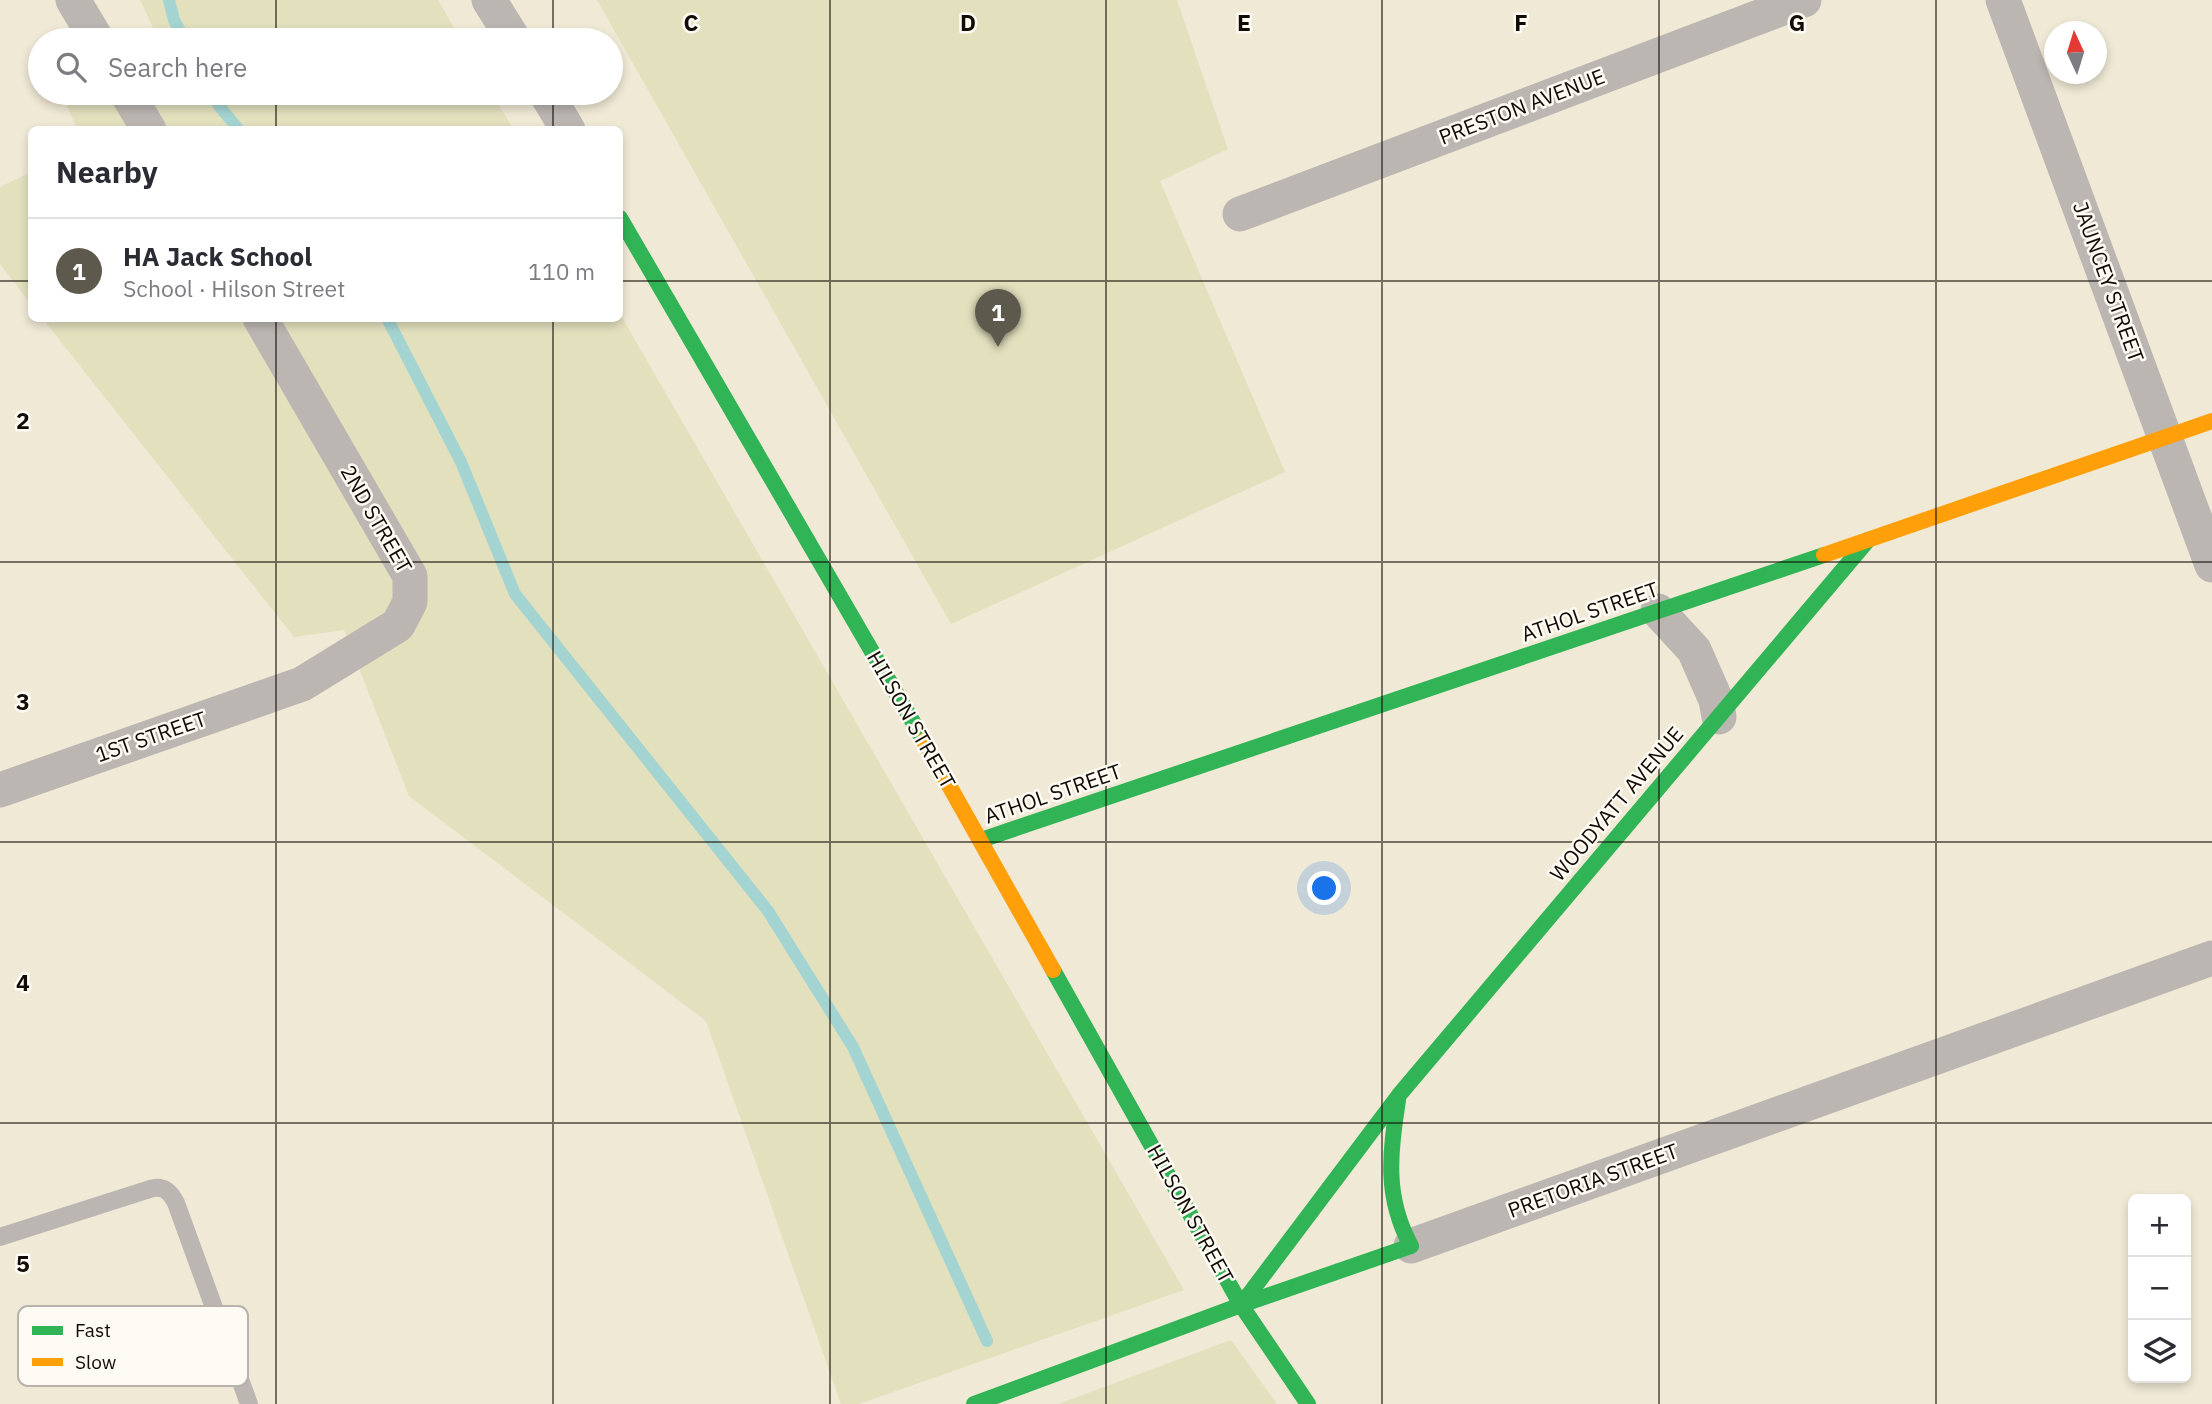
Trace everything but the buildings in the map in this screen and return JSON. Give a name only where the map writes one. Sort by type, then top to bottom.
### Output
[{"type":"street","points":[[73,0],[90,28]]},
{"type":"street","points":[[489,0],[506,28]]},
{"type":"street","name":"PRESTON AVENUE","points":[[1240,214],[1804,0]]},
{"type":"street","name":"JAUNCEY STREET","points":[[2003,0],[2212,565]]},
{"type":"street","points":[[134,105],[147,126]]},
{"type":"street","points":[[553,105],[566,126]]},
{"type":"street","name":"HILSON STREET","points":[[623,223],[981,840],[1241,1306],[1308,1404]]},
{"type":"street","name":"2ND STREET","points":[[262,322],[410,576],[411,602],[398,625],[302,684]]},
{"type":"street","name":"ATHOL STREET","points":[[981,840],[2212,421]]},
{"type":"street","name":"WOODYATT AVENUE","points":[[1241,1306],[1399,1095],[1868,540]]},
{"type":"street","points":[[1658,611],[1695,650],[1716,700],[1718,717]]},
{"type":"street","name":"1ST STREET","points":[[0,790],[302,684]]},
{"type":"street","name":"PRETORIA STREET","points":[[974,1404],[2212,958]]},
{"type":"street","points":[[1399,1095],[1388,1171],[1396,1218],[1411,1246]]},
{"type":"lane","points":[[0,1237],[150,1189],[165,1189],[176,1203],[213,1306]]},
{"type":"lane","points":[[242,1386],[248,1404]]},
{"type":"shaded area","points":[[140,0],[438,0],[454,28],[153,28]]},
{"type":"shaded area","points":[[597,0],[1177,0],[1228,149],[1160,181],[1285,472],[951,624],[623,46],[623,28],[613,28]]},
{"type":"shaded area","points":[[66,105],[499,105],[511,126],[76,126]]},
{"type":"shaded area","points":[[28,173],[28,300],[0,264],[0,187]]},
{"type":"shaded area","points":[[623,319],[1184,1290],[859,1404],[841,1404],[706,1021],[409,796],[344,630],[294,637],[45,322],[623,322]]},
{"type":"shaded area","points":[[1231,1340],[1277,1404],[1058,1404]]},
{"type":"waterway","points":[[169,0],[178,28]]},
{"type":"waterway","points":[[219,105],[236,126]]},
{"type":"waterway","points":[[389,322],[461,462],[515,594],[768,911],[853,1047],[987,1341]]},
{"type":"traffic: fast","points":[[623,223],[924,741]]},
{"type":"traffic: fast","points":[[1241,1305],[1399,1095],[1868,540]]},
{"type":"traffic: fast","points":[[981,840],[1824,555]]},
{"type":"traffic: fast","points":[[1053,970],[1241,1305],[1308,1404]]},
{"type":"traffic: fast","points":[[974,1404],[1241,1305],[1411,1246],[1396,1210],[1391,1174],[1398,1100]]},
{"type":"traffic: slow","points":[[1824,555],[2212,421]]},
{"type":"traffic: slow","points":[[924,741],[1053,970]]},
{"type":"place","name":"HA Jack School","points":[[998,347]]}]
